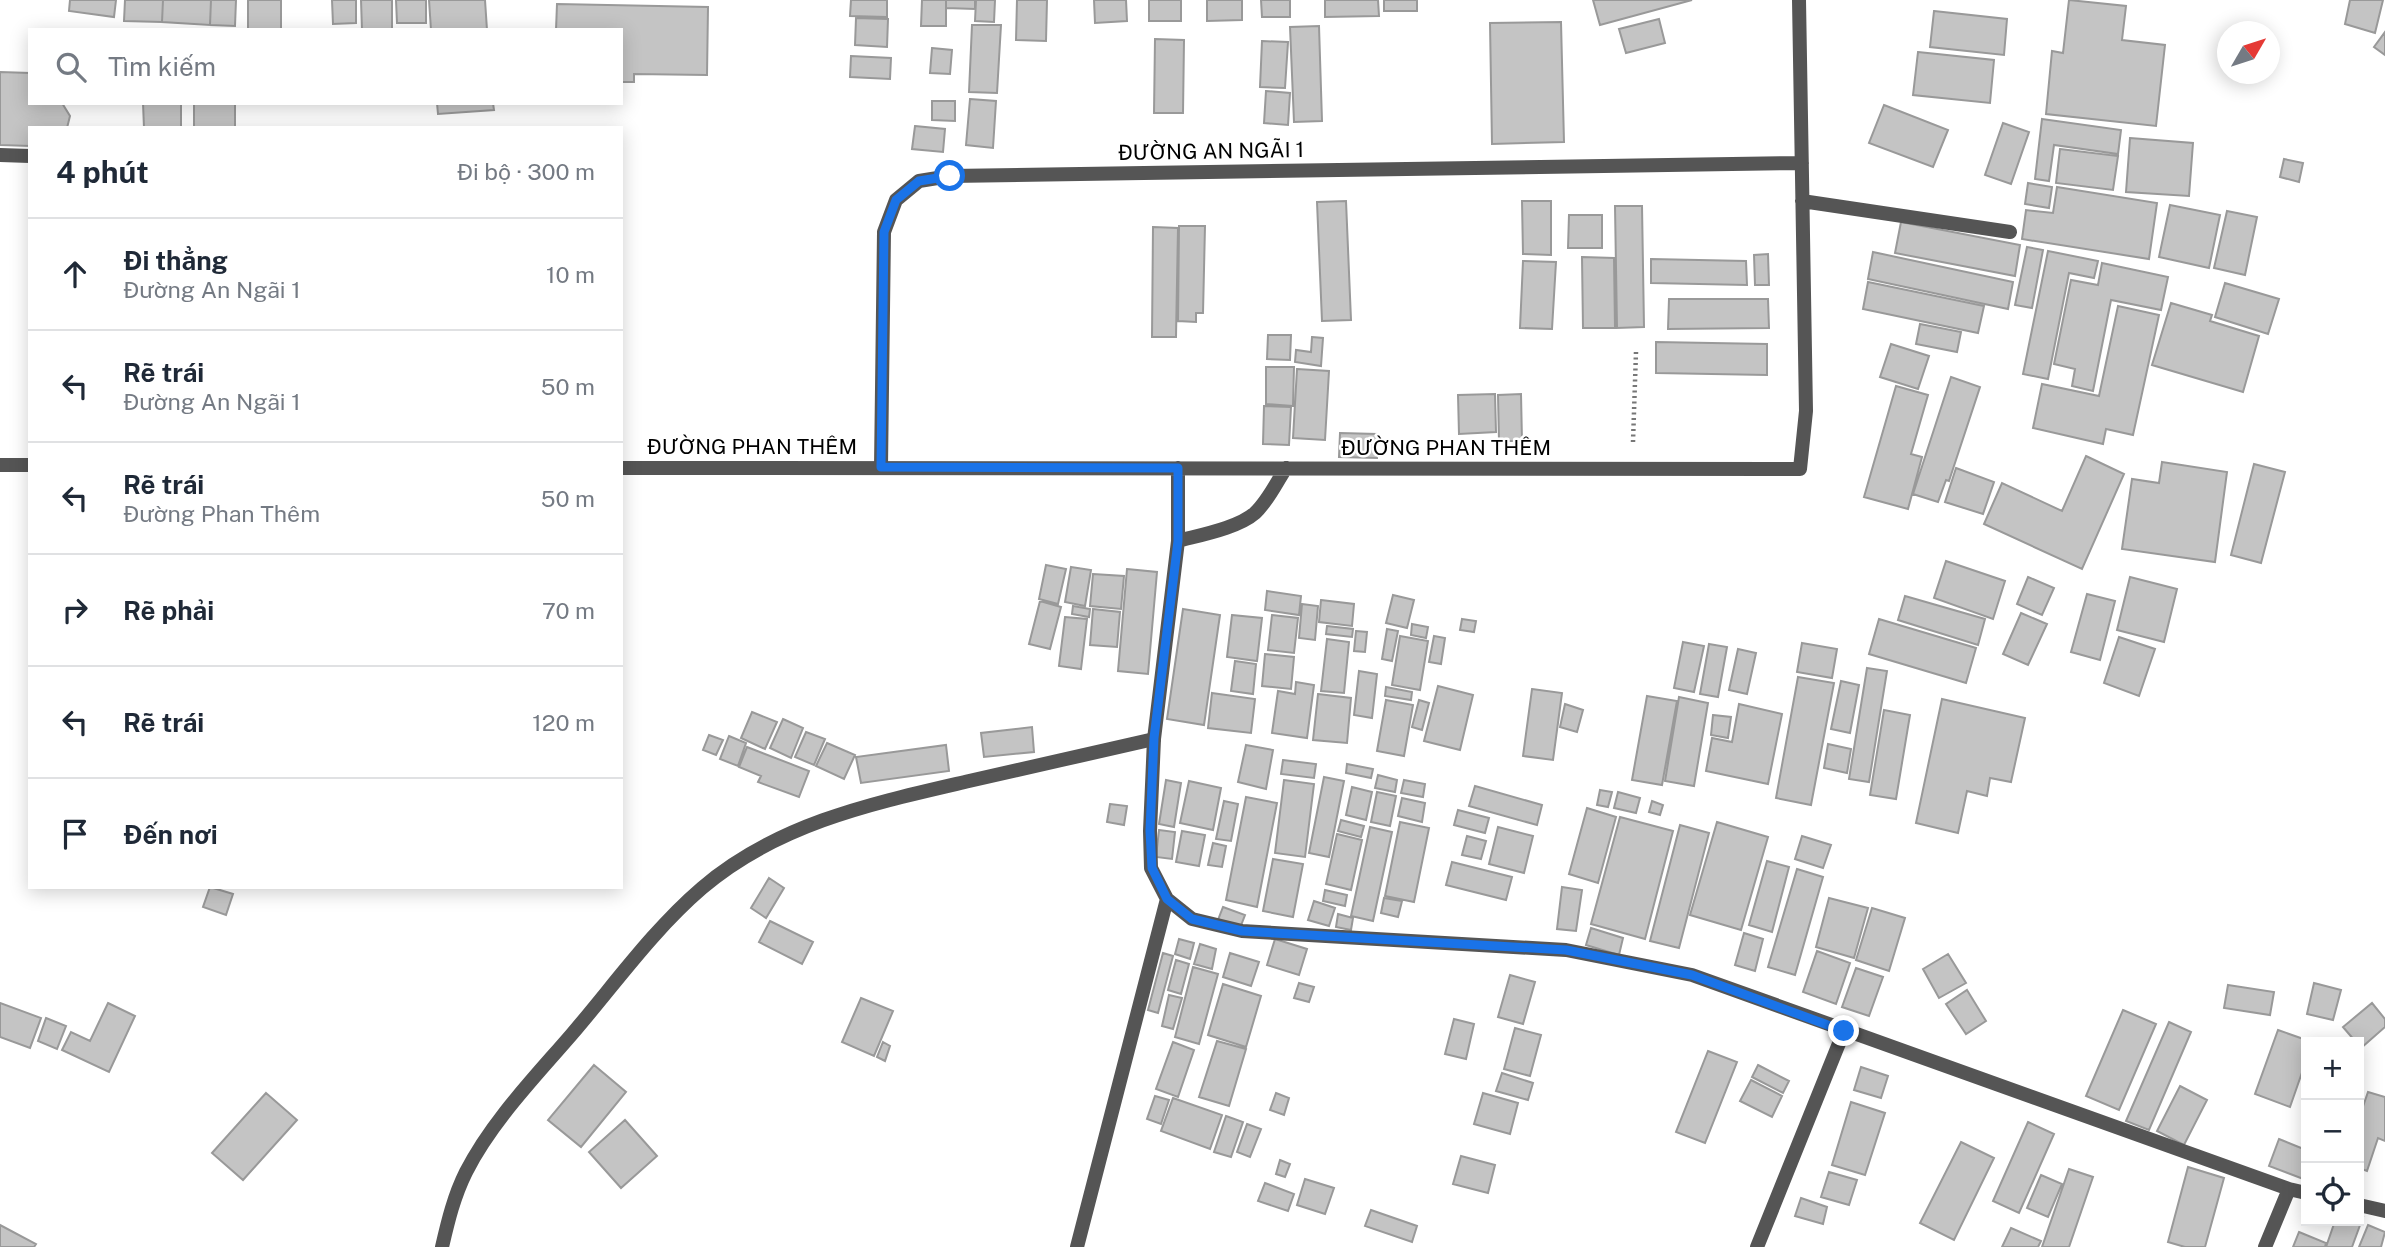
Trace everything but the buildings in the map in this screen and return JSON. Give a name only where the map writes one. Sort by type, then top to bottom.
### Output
[{"type":"street","name":"ĐƯỜNG PHAN THÊM","points":[[623,468],[1800,469],[1806,411],[1799,0]]},
{"type":"street","points":[[0,155],[28,156]]},
{"type":"street","name":"ĐƯỜNG AN NGÃI 1","points":[[881,467],[884,232],[896,200],[919,181],[950,176],[1802,163]]},
{"type":"street","points":[[1802,201],[2010,232]]},
{"type":"street","points":[[0,465],[28,465]]},
{"type":"street","points":[[1178,468],[1178,541],[1154,738],[1150,831],[1152,868],[1167,899],[1192,919],[1242,931],[1566,950],[1692,975],[2301,1192]]},
{"type":"street","points":[[1178,541],[1239,522],[1252,515],[1261,507],[1286,468]]},
{"type":"street","points":[[442,1247],[452,1204],[466,1171],[487,1137],[520,1094],[672,917],[702,888],[731,867],[810,824],[858,807],[1154,738]]},
{"type":"street","points":[[1077,1247],[1167,899]]},
{"type":"street","points":[[1757,1247],[1844,1031]]},
{"type":"street","points":[[2265,1247],[2289,1189]]},
{"type":"street","points":[[2364,1206],[2385,1211]]},
{"type":"path","points":[[1632,469],[1636,352]]},
{"type":"route","points":[[950,176],[919,181],[896,200],[884,232],[881,467],[1178,468],[1178,541],[1154,738],[1150,831],[1152,868],[1167,899],[1192,919],[1242,931],[1566,950],[1692,975],[1844,1031]]}]
